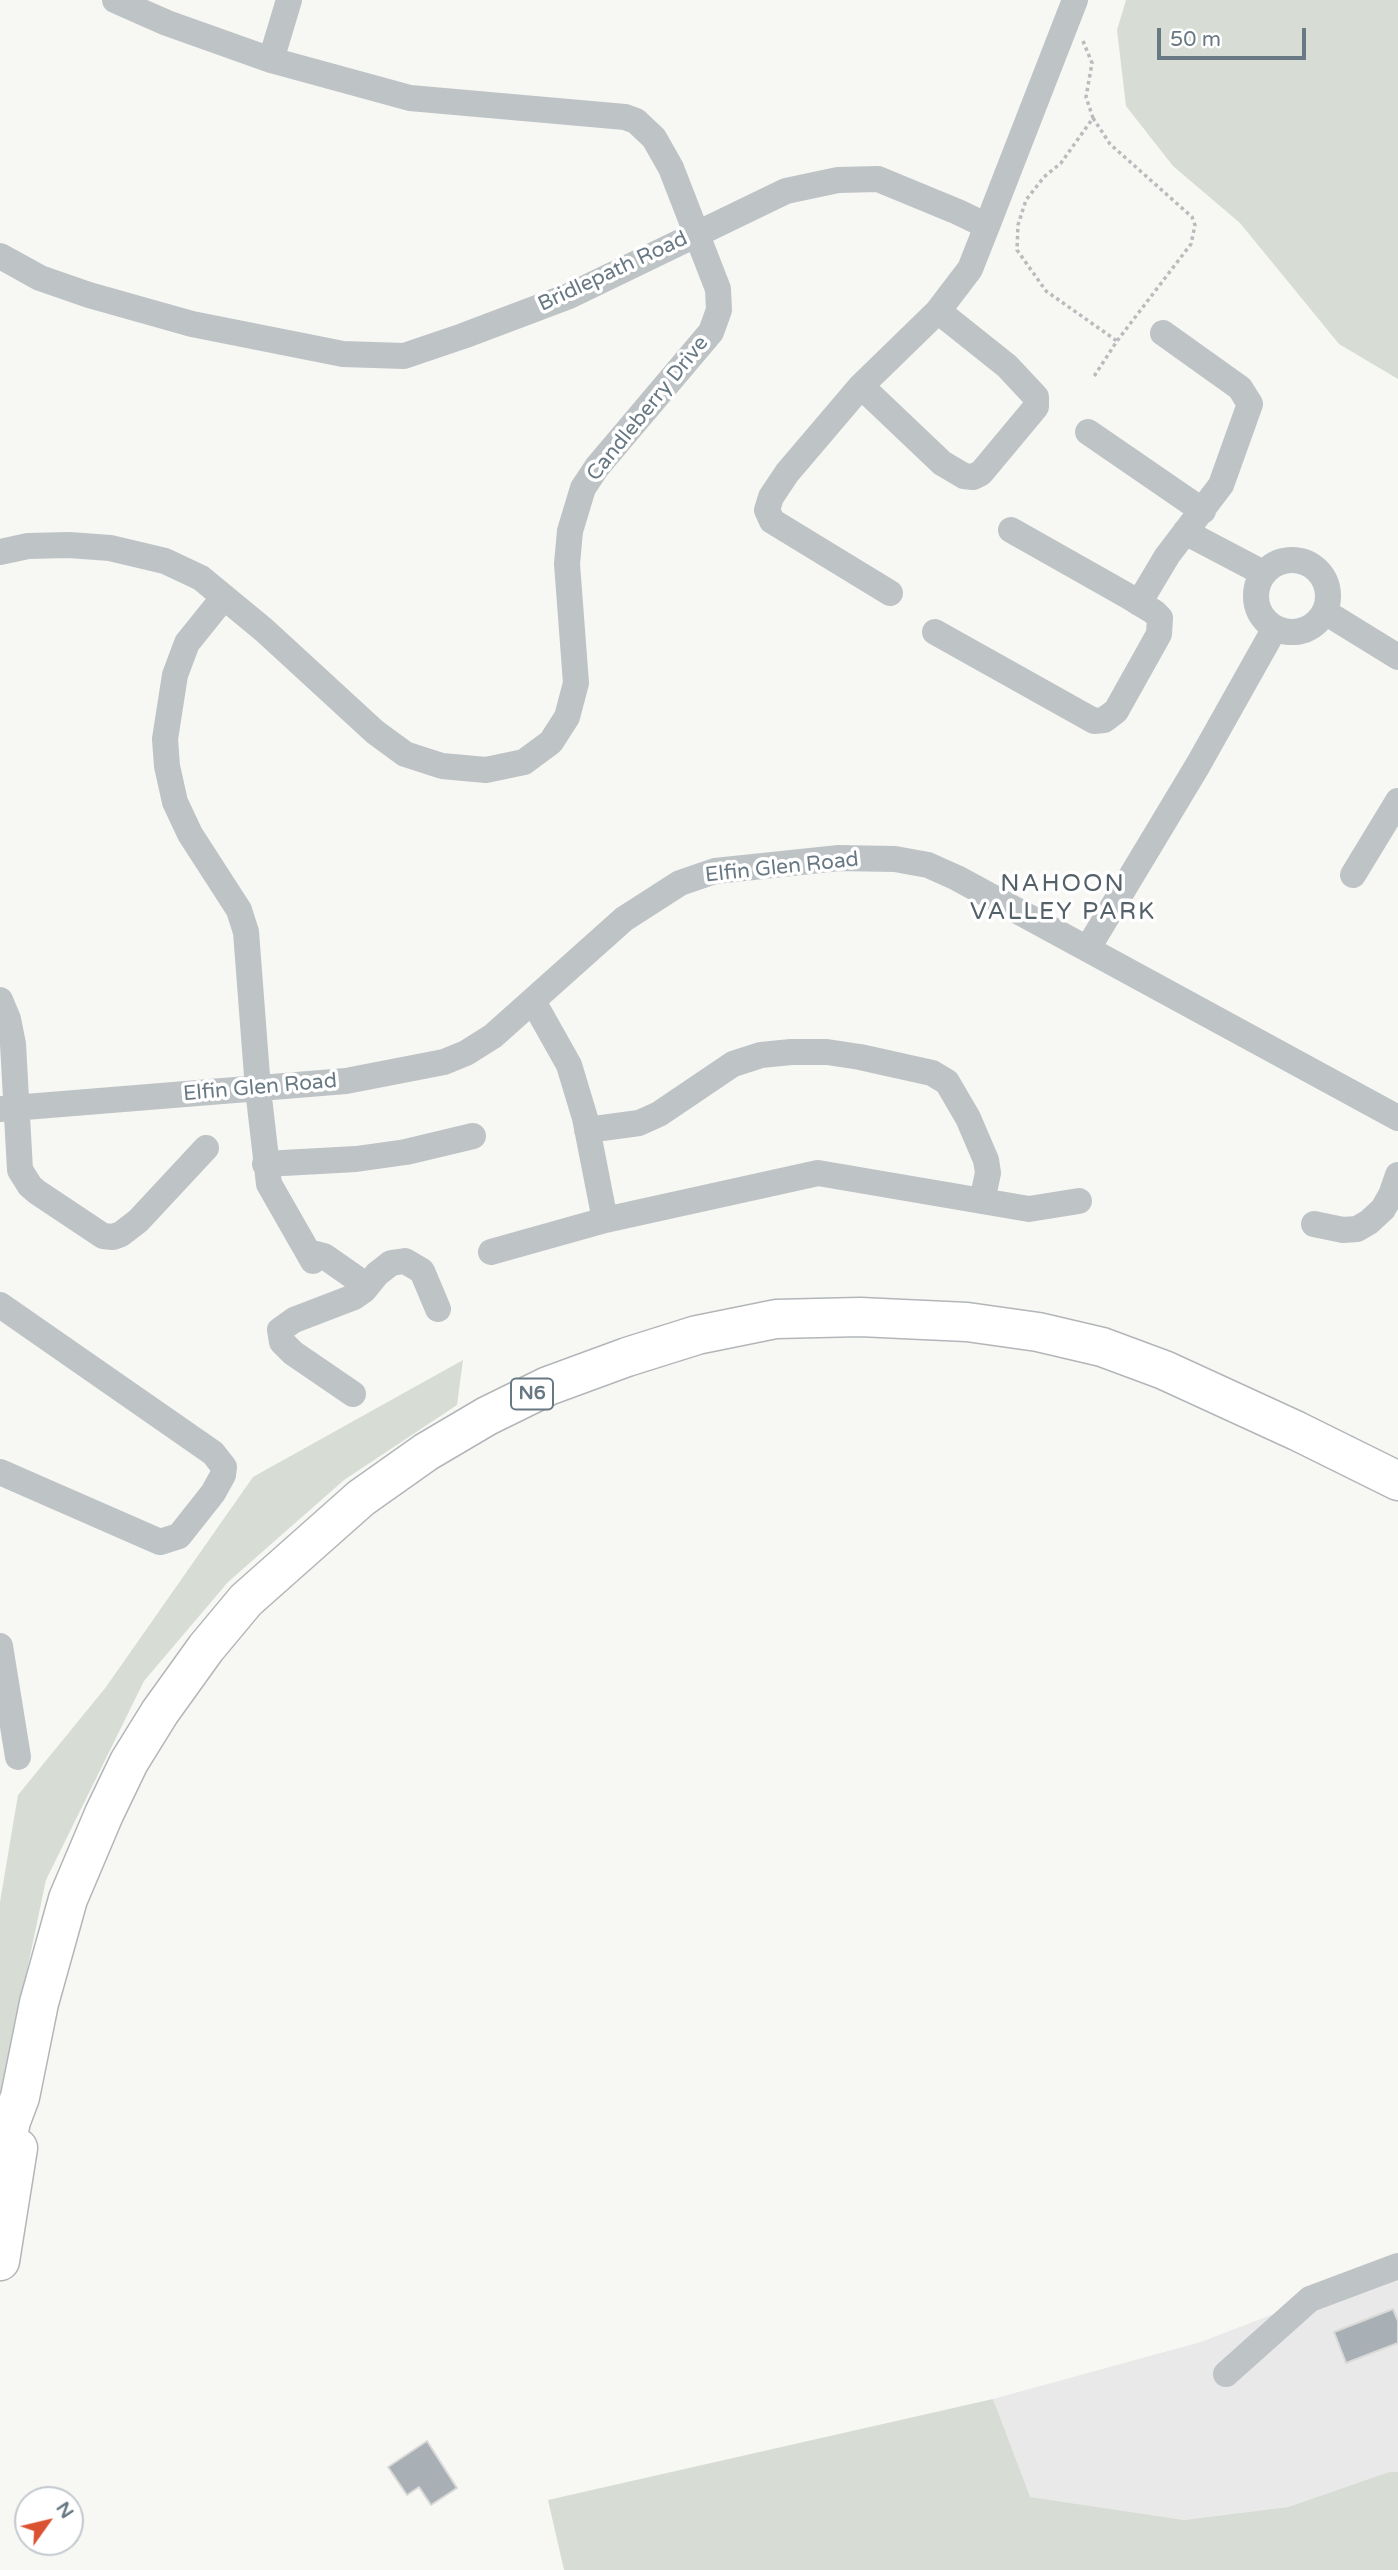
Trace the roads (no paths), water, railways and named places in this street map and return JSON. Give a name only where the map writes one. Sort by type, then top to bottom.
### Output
[{"type":"highway","name":"N6","points":[[0,2174],[11,2121],[20,2097],[39,2003],[73,1887],[104,1814],[130,1762],[160,1712],[206,1648],[246,1600],[361,1497],[426,1452],[487,1416],[548,1386],[627,1357],[697,1335],[776,1319],[860,1317],[967,1322],[1038,1332],[1102,1348],[1188,1381],[1297,1430],[1398,1481]]},
{"type":"highway","name":"N6","points":[[0,2261],[22,2123],[20,2097]]},
{"type":"street","name":"Candleberry Drive","points":[[0,552],[27,546],[110,548],[165,561],[201,578],[225,597],[374,732],[405,754],[442,766],[486,770],[524,762],[551,742],[567,717],[576,683],[568,564],[570,531],[583,488],[597,467],[711,332],[719,310],[718,289],[671,168],[654,138],[636,121],[625,117],[410,99],[271,60],[167,23],[115,0]]},
{"type":"street","points":[[271,60],[289,0]]},
{"type":"street","points":[[890,593],[772,521],[767,510],[771,496],[787,472],[861,386],[938,311],[970,269],[1072,9]]},
{"type":"street","name":"Bridlepath Road","points":[[0,256],[40,278],[192,324],[344,354],[404,356],[569,296],[696,232],[786,191],[838,180],[878,179],[987,226]]},
{"type":"street","points":[[861,386],[942,463],[964,476],[973,477],[981,473],[1036,407],[1036,397],[1007,366],[938,311]]},
{"type":"street","points":[[1139,603],[1185,532],[1220,485],[1250,404],[1240,388],[1163,333]]},
{"type":"street","points":[[1088,432],[1203,510]]},
{"type":"street","points":[[935,632],[1094,721],[1099,722],[1116,711],[1159,634],[1160,618],[1139,603],[1011,530]]},
{"type":"street","points":[[1185,532],[1264,573]]},
{"type":"street","points":[[1291,560],[1311,565],[1319,572],[1328,591],[1325,612],[1309,629],[1298,632],[1275,628],[1260,614],[1256,604],[1258,583],[1264,573],[1271,566],[1291,560]]},
{"type":"street","points":[[225,597],[187,643],[175,675],[165,738],[167,766],[175,802],[190,834],[239,911],[246,932],[258,1089],[269,1184],[311,1256],[324,1256],[367,1286]]},
{"type":"street","points":[[1325,612],[1398,657]]},
{"type":"street","points":[[1088,948],[1198,765],[1275,628]]},
{"type":"street","points":[[1353,875],[1398,801]]},
{"type":"street","name":"Elfin Glen Road","points":[[8,1108],[346,1082],[444,1062],[466,1053],[493,1036],[624,919],[680,883],[715,871],[839,858],[895,859],[928,865],[957,878],[1398,1118]]},
{"type":"street","points":[[0,1000],[8,1019],[13,1044],[8,1108],[20,1170],[37,1192],[103,1236],[113,1237],[138,1221],[206,1147]]},
{"type":"street","points":[[533,1001],[569,1065],[587,1130],[605,1220]]},
{"type":"street","points":[[587,1130],[639,1123],[659,1114],[733,1064],[761,1055],[827,1052],[860,1057],[932,1073],[947,1082],[968,1118],[986,1160],[987,1183],[982,1201]]},
{"type":"street","points":[[265,1164],[356,1159],[405,1152],[473,1136]]},
{"type":"street","points":[[491,1252],[605,1220],[817,1173],[1029,1209],[1079,1201]]},
{"type":"street","points":[[1314,1224],[1343,1230],[1357,1229],[1369,1222],[1391,1195],[1398,1175]]},
{"type":"street","points":[[353,1394],[293,1353],[282,1342],[280,1330],[294,1320],[354,1297],[391,1263],[405,1261],[422,1271],[438,1309]]},
{"type":"street","points":[[0,1305],[213,1453],[224,1467],[214,1493],[179,1536],[160,1542],[0,1472]]},
{"type":"street","points":[[0,1646],[18,1757]]},
{"type":"street","points":[[1226,2374],[1310,2299],[1398,2266]]},
{"type":"district","name":"NAHOON VALLEY PARK","points":[[1063,899]]}]
